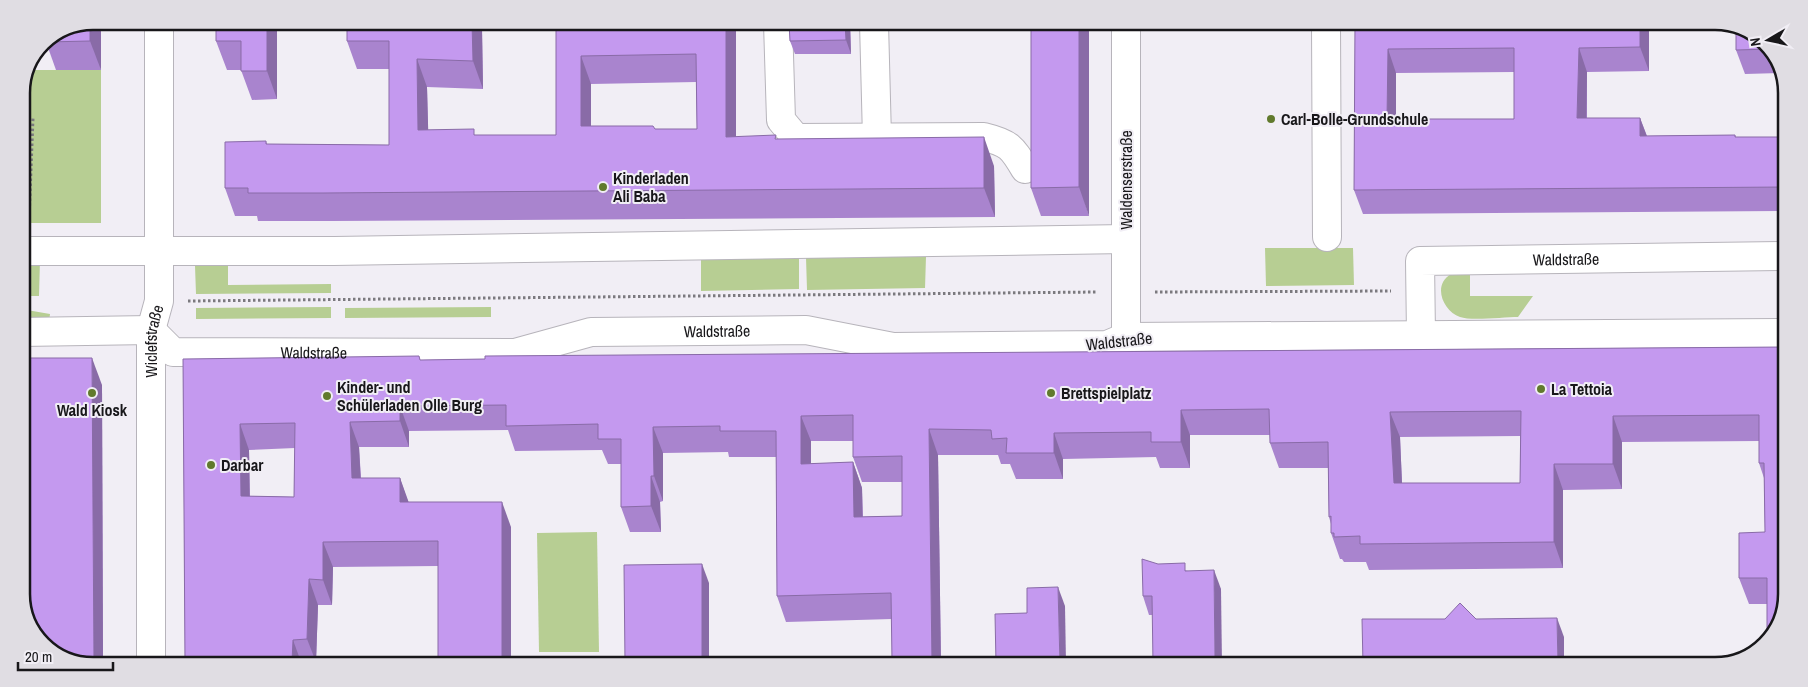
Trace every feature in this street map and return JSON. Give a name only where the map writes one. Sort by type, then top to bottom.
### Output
[{"type":"street","name":"Wiclefstraße","points":[[150,657],[151,330],[159,301],[159,30]]},
{"type":"street","points":[[778,30],[781,120],[796,138],[984,137],[1003,142],[1016,152],[1025,169]]},
{"type":"street","points":[[874,30],[877,138]]},
{"type":"street","name":"Waldenserstraße","points":[[1126,30],[1126,337]]},
{"type":"street","points":[[1326,30],[1327,237]]},
{"type":"street","points":[[30,251],[334,251],[1126,239]]},
{"type":"street","name":"Waldstraße","points":[[1421,335],[1420,261],[1778,256]]},
{"type":"street","points":[[30,332],[151,330]]},
{"type":"street","name":"Waldstraße","points":[[151,330],[173,352],[283,353],[515,353],[592,332],[806,330],[893,347],[1107,345],[1126,337],[1778,333]]},
{"type":"path","points":[[30,156],[32,118]]},
{"type":"path","points":[[185,301],[1420,291]]},
{"type":"green space","points":[[35,70],[101,70],[101,223],[30,223],[30,93],[31,80]]},
{"type":"green space","points":[[1265,248],[1353,248],[1354,285],[1266,286]]},
{"type":"green space","points":[[926,256],[925,288],[807,290],[806,257]]},
{"type":"green space","points":[[799,257],[799,289],[701,291],[701,258]]},
{"type":"green space","points":[[40,260],[39,296],[30,296],[30,261]]},
{"type":"green space","points":[[195,266],[228,266],[228,285],[331,284],[331,293],[196,294]]},
{"type":"green space","points":[[1470,271],[1470,296],[1533,296],[1518,317],[1479,319],[1460,317],[1454,314],[1445,304],[1441,291],[1442,285],[1451,274]]},
{"type":"green space","points":[[331,307],[331,318],[196,319],[196,308]]},
{"type":"green space","points":[[491,307],[491,317],[345,318],[345,308]]},
{"type":"green space","points":[[30,311],[50,314],[49,322],[30,322]]},
{"type":"green space","points":[[597,532],[599,652],[539,652],[537,533]]},
{"type":"building","points":[[90,30],[90,41],[57,42],[80,31]]},
{"type":"building","points":[[216,30],[267,30],[267,71],[241,71],[241,41],[216,41]]},
{"type":"building","points":[[347,30],[472,30],[473,61],[417,59],[418,130],[474,129],[474,135],[556,135],[556,30],[726,30],[726,137],[776,135],[775,139],[984,137],[984,188],[248,193],[248,188],[225,188],[225,142],[266,141],[266,144],[389,145],[389,41],[347,41]],"holes":[[[696,54],[697,129],[655,129],[653,126],[581,126],[581,56]]]},
{"type":"building","points":[[789,30],[845,30],[846,40],[790,41]]},
{"type":"building","points":[[1031,30],[1079,30],[1079,187],[1031,188]]},
{"type":"building","points":[[1355,30],[1640,30],[1640,47],[1579,48],[1577,118],[1640,118],[1640,136],[1735,135],[1735,137],[1778,137],[1778,187],[1354,190]],"holes":[[[1514,48],[1514,119],[1387,119],[1388,49]]]},
{"type":"building","points":[[1736,33],[1743,36],[1743,50],[1736,50]]},
{"type":"building","points":[[1778,347],[1778,594],[1775,614],[1767,630],[1767,578],[1739,578],[1739,533],[1765,532],[1764,463],[1759,463],[1759,415],[1613,416],[1613,464],[1554,464],[1554,542],[1360,544],[1360,536],[1334,537],[1334,533],[1331,533],[1331,516],[1329,517],[1328,442],[1270,443],[1269,409],[1181,410],[1181,442],[1151,442],[1151,432],[1054,433],[1054,453],[1006,453],[1007,438],[992,439],[991,430],[929,429],[932,657],[892,657],[891,593],[777,596],[776,431],[720,431],[720,426],[653,427],[654,476],[651,476],[651,506],[621,507],[621,439],[598,439],[598,424],[506,426],[506,405],[400,406],[400,421],[350,422],[352,478],[400,478],[400,502],[502,502],[502,657],[438,657],[438,541],[323,542],[323,580],[309,579],[307,639],[293,640],[292,657],[185,657],[183,359],[419,356],[420,360],[485,359],[485,356]],"holes":[[[1521,411],[1520,483],[1394,483],[1390,412]],[[853,415],[853,457],[902,456],[902,516],[854,517],[853,462],[801,464],[801,416]],[[295,423],[294,497],[241,496],[240,424]]]},
{"type":"building","points":[[30,358],[92,358],[94,657],[73,654],[61,649],[48,639],[38,626],[31,607],[30,598]]},
{"type":"building","points":[[1142,559],[1158,564],[1185,563],[1185,571],[1214,570],[1215,657],[1153,657],[1152,596],[1143,596]]},
{"type":"building","points":[[702,564],[702,657],[625,657],[624,565]]},
{"type":"building","points":[[1058,587],[1060,657],[996,657],[995,614],[1027,613],[1027,588]]},
{"type":"building","points":[[1460,603],[1476,619],[1557,618],[1558,657],[1363,657],[1362,619],[1445,619]]},
{"type":"place","name":"Carl-Bolle-Grundschule","points":[[1271,119]]},
{"type":"place","name":"Kinderladen Ali Baba","points":[[603,187]]},
{"type":"place","name":"La Tettoia","points":[[1541,389]]},
{"type":"place","name":"Wald Kiosk","points":[[92,393]]},
{"type":"place","name":"Brettspielplatz","points":[[1051,393]]},
{"type":"place","name":"Kinder- und Schülerladen Olle Burg","points":[[327,396]]},
{"type":"place","name":"Darbar","points":[[211,465]]}]
